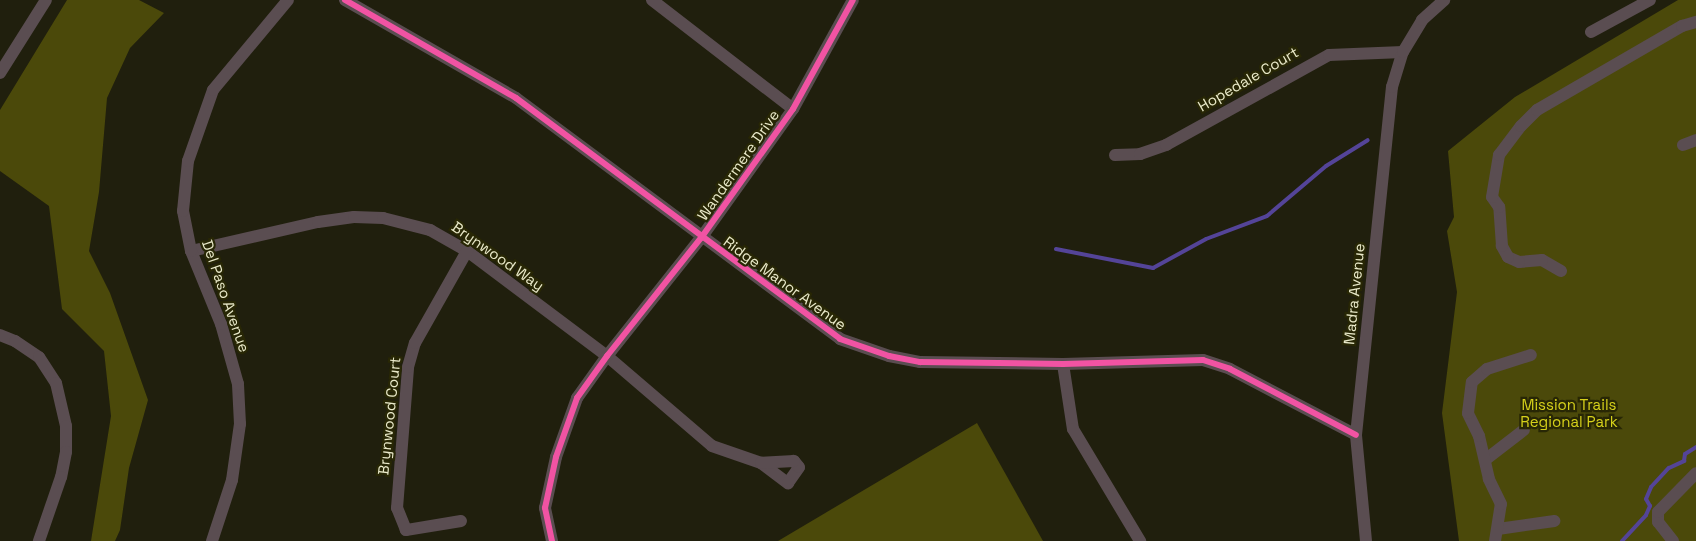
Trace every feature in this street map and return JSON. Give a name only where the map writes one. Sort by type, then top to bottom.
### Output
[{"type":"street","points":[[0,73],[46,0]]},
{"type":"street","name":"Del Paso Avenue","points":[[212,541],[232,480],[240,424],[238,384],[221,324],[191,251],[183,211],[188,161],[212,90],[288,0]]},
{"type":"street","name":"Ridge Manor Avenue","points":[[345,0],[516,98],[701,238],[840,339],[888,356],[920,362],[1062,364],[1203,360],[1230,369],[1356,435]]},
{"type":"street","points":[[652,0],[668,5],[793,109]]},
{"type":"street","name":"Wandermere Drive","points":[[552,541],[545,508],[556,457],[577,398],[607,356],[701,238],[793,109],[853,0]]},
{"type":"street","name":"Madra Avenue","points":[[1366,541],[1356,435],[1392,87],[1403,52],[1422,20],[1444,0]]},
{"type":"street","points":[[1591,32],[1650,0]]},
{"type":"street","points":[[1561,271],[1542,260],[1519,262],[1508,257],[1502,246],[1499,207],[1492,197],[1499,155],[1521,126],[1537,110],[1682,26],[1696,22]]},
{"type":"street","name":"Hopedale Court","points":[[1115,155],[1140,154],[1166,145],[1329,55],[1403,52]]},
{"type":"street","points":[[1683,145],[1696,140]]},
{"type":"street","name":"Brynwood Way","points":[[191,251],[318,222],[354,217],[383,218],[430,230],[467,251],[607,356],[712,446],[761,462]]},
{"type":"street","name":"Brynwood Court","points":[[461,521],[406,530],[397,508],[408,367],[415,343],[467,251]]},
{"type":"street","points":[[0,335],[15,341],[39,357],[56,383],[66,426],[66,452],[61,477],[39,541]]},
{"type":"street","points":[[1531,355],[1487,369],[1472,382],[1468,414],[1479,436],[1500,504],[1496,535],[1554,521]]},
{"type":"street","points":[[1062,364],[1073,430],[1140,541]]},
{"type":"street","points":[[1485,460],[1524,430]]},
{"type":"street","points":[[1672,541],[1658,522],[1658,512],[1696,473]]},
{"type":"green space","points":[[67,0],[139,0],[164,13],[130,48],[107,98],[99,192],[89,251],[110,293],[148,400],[129,468],[120,530],[115,541],[91,541],[111,416],[104,351],[62,309],[49,206],[0,171],[0,110]]},
{"type":"green space","name":"Mission Trails Regional Park","points":[[1678,0],[1696,0],[1696,541],[1459,541],[1442,413],[1457,292],[1447,231],[1454,217],[1448,151],[1515,97]]},
{"type":"green space","points":[[977,423],[1043,541],[778,541]]},
{"type":"waterway","points":[[1056,249],[1153,268],[1206,239],[1267,216],[1326,166],[1368,140]]},
{"type":"waterway","points":[[1622,541],[1646,515],[1650,506],[1646,499],[1651,487],[1669,468],[1684,461],[1685,454],[1696,447]]},
{"type":"cycle path","points":[[345,0],[516,98],[840,339],[889,356],[920,362],[1063,364],[1203,360],[1230,369],[1356,435]]},
{"type":"cycle path","points":[[552,541],[545,508],[556,457],[577,398],[607,356],[701,238],[793,109],[853,0]]}]
